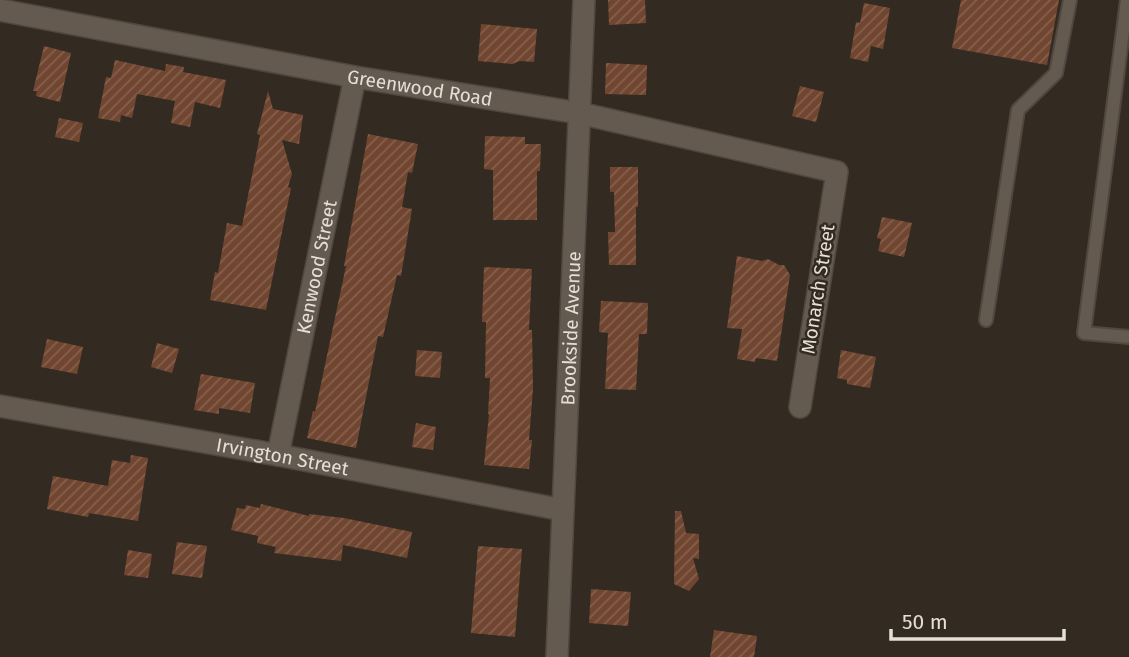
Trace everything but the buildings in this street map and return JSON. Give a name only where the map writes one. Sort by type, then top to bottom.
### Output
[{"type":"street","name":"Brookside Avenue","points":[[557,657],[584,0]]},
{"type":"street","name":"Greenwood Road","points":[[0,10],[355,77],[579,113],[837,172]]},
{"type":"street","name":"Kenwood Street","points":[[278,455],[355,77]]},
{"type":"street","name":"Monarch Street","points":[[800,407],[837,172]]},
{"type":"street","name":"Irvington Street","points":[[0,406],[278,455],[563,510]]},
{"type":"lane","points":[[986,320],[1018,110],[1056,73],[1070,0]]},
{"type":"lane","points":[[1127,0],[1084,333],[1129,337]]}]
